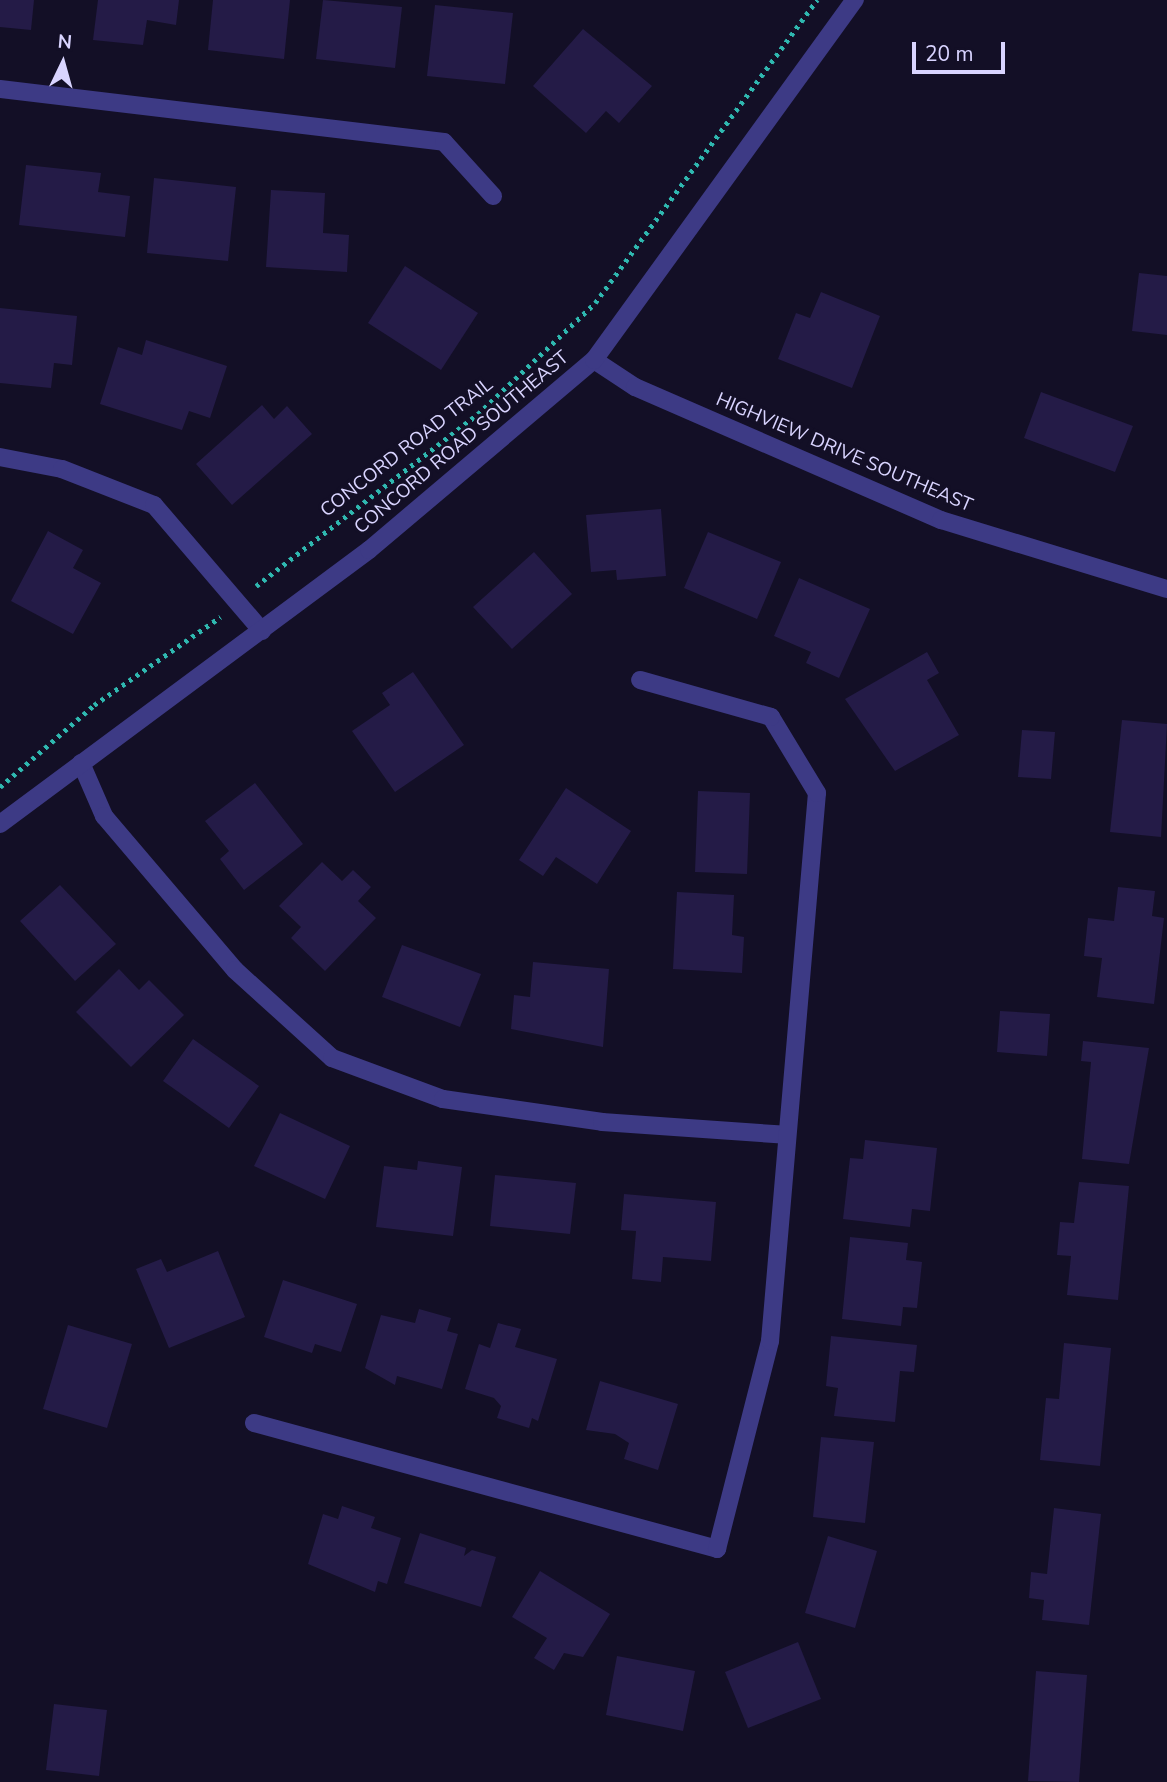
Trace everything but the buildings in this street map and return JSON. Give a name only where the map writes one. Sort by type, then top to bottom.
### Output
[{"type":"street","name":"CONCORD ROAD SOUTHEAST","points":[[0,824],[262,631],[594,360],[855,0]]},
{"type":"street","points":[[0,89],[444,142],[493,196]]},
{"type":"street","name":"HIGHVIEW DRIVE SOUTHEAST","points":[[594,360],[635,387],[942,520],[1167,589]]},
{"type":"street","points":[[0,457],[62,469],[153,505],[262,631]]},
{"type":"street","points":[[254,1423],[717,1549],[770,1341],[817,793],[771,717],[639,680]]},
{"type":"street","points":[[81,763],[104,816],[235,970],[332,1058],[443,1099],[602,1122],[786,1135]]},
{"type":"path","name":"CONCORD ROAD TRAIL","points":[[0,787],[94,705],[190,643],[237,602],[478,414],[595,303],[817,0]]}]
